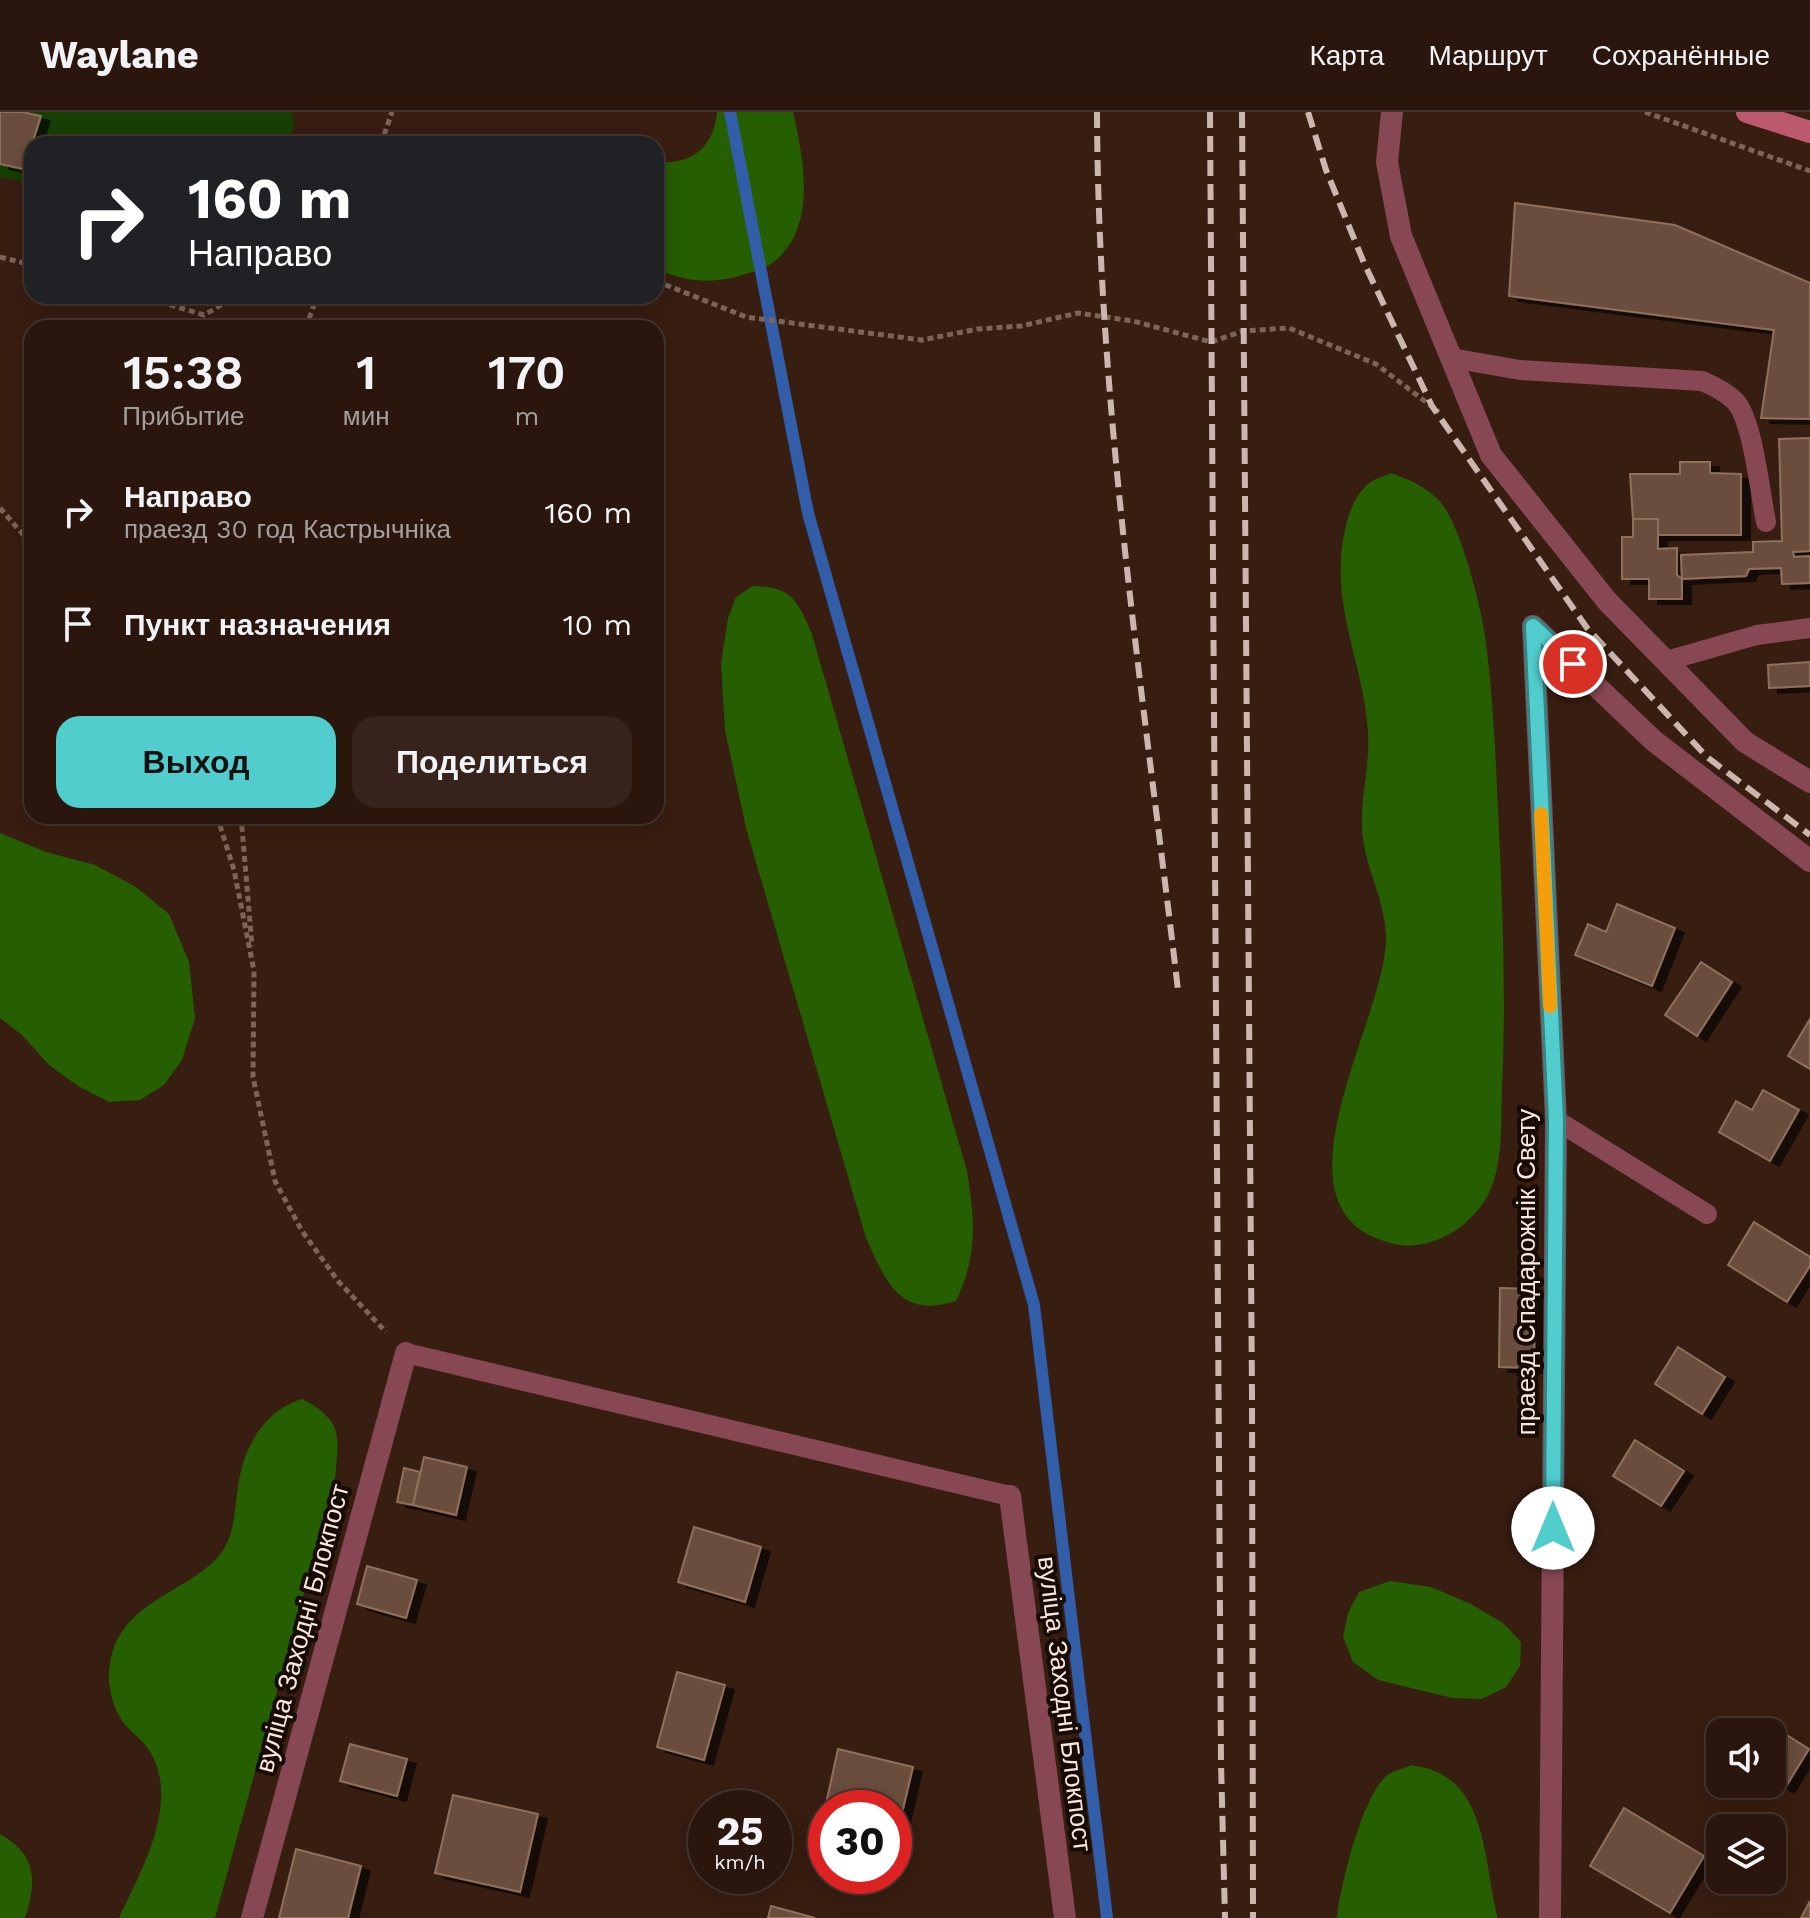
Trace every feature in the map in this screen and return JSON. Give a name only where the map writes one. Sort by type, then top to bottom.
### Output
[{"type":"main road","points":[[1747,112],[1810,132]]},
{"type":"street","points":[[1392,112],[1387,162],[1401,236],[1491,455],[1607,601],[1745,742],[1810,782]]},
{"type":"street","name":"праезд Спадарожнік Свету","points":[[1550,1918],[1556,1120],[1533,626],[1654,741],[1810,861]]},
{"type":"street","name":"вуліца Заходні Блокпост","points":[[252,1918],[406,1353]]},
{"type":"street","name":"вуліца Заходні Блокпост","points":[[1010,1496],[1065,1918]]},
{"type":"lane","points":[[1451,358],[1520,370],[1702,381],[1718,388],[1735,400],[1746,416],[1766,522]]},
{"type":"lane","points":[[1666,661],[1757,635],[1810,628]]},
{"type":"lane","points":[[1556,1120],[1707,1214]]},
{"type":"lane","points":[[406,1353],[1010,1496]]},
{"type":"path","points":[[384,136],[392,112]]},
{"type":"path","points":[[1645,112],[1810,171]]},
{"type":"path","points":[[0,257],[24,263]]},
{"type":"path","points":[[664,284],[746,317],[922,340],[978,329],[1021,326],[1078,313],[1133,321],[1211,342],[1243,331],[1289,328],[1376,364],[1444,416]]},
{"type":"path","points":[[168,304],[204,315],[223,304]]},
{"type":"path","points":[[0,508],[24,536]]},
{"type":"path","points":[[220,824],[234,870],[254,971]]},
{"type":"path","points":[[242,824],[254,971],[253,1077],[275,1181],[302,1231],[338,1281],[406,1353]]},
{"type":"green space","points":[[0,112],[292,112],[292,136],[24,136],[24,182],[0,177]]},
{"type":"green space","points":[[717,112],[793,112],[803,174],[801,216],[795,235],[784,252],[766,267],[722,280],[678,277],[664,272],[664,162],[680,161],[698,152],[706,144]]},
{"type":"green space","points":[[1391,473],[1412,481],[1442,504],[1463,549],[1480,610],[1491,689],[1503,928],[1501,1128],[1494,1180],[1484,1201],[1469,1220],[1440,1239],[1411,1246],[1367,1234],[1342,1210],[1333,1177],[1334,1138],[1382,968],[1386,936],[1382,908],[1363,841],[1368,732],[1360,678],[1343,603],[1342,550],[1347,521],[1358,496],[1370,482]]},
{"type":"green space","points":[[753,586],[785,592],[796,603],[811,631],[967,1171],[973,1237],[968,1268],[956,1301],[921,1305],[908,1301],[888,1282],[866,1238],[746,828],[725,730],[721,664],[728,618],[736,597]]},
{"type":"green space","points":[[0,833],[46,852],[95,865],[136,887],[169,914],[189,962],[195,1018],[182,1060],[164,1085],[140,1100],[109,1102],[78,1086],[49,1065],[22,1035],[0,1018]]},
{"type":"green space","points":[[302,1399],[325,1415],[336,1431],[335,1479],[215,1918],[119,1918],[146,1860],[159,1818],[161,1797],[160,1776],[153,1757],[119,1716],[112,1699],[109,1672],[115,1644],[124,1628],[150,1604],[196,1575],[219,1556],[232,1528],[241,1472],[251,1444],[276,1412]]},
{"type":"green space","points":[[1390,1581],[1431,1587],[1471,1604],[1503,1623],[1521,1642],[1520,1666],[1506,1687],[1482,1699],[1452,1698],[1378,1680],[1353,1662],[1343,1637],[1348,1613],[1359,1592]]},
{"type":"green space","points":[[1412,1765],[1437,1772],[1454,1783],[1466,1798],[1482,1836],[1498,1918],[1337,1918],[1354,1841],[1370,1799],[1389,1774]]},
{"type":"green space","points":[[0,1834],[21,1851],[31,1870],[31,1892],[25,1918],[0,1918]]},
{"type":"building","points":[[0,112],[41,116],[35,136],[24,136],[24,169],[0,164]]},
{"type":"building","points":[[1515,203],[1675,225],[1810,283],[1810,419],[1761,418],[1774,330],[1509,296]]},
{"type":"building","points":[[1810,438],[1810,551],[1793,552],[1794,557],[1810,556],[1810,583],[1782,584],[1781,568],[1749,569],[1746,576],[1682,579],[1681,555],[1753,552],[1753,542],[1782,541],[1779,439]]},
{"type":"building","points":[[1680,462],[1710,462],[1710,473],[1741,474],[1741,535],[1658,535],[1658,519],[1633,519],[1630,474],[1680,474]]},
{"type":"building","points":[[1633,519],[1658,519],[1658,549],[1677,548],[1677,575],[1682,579],[1682,599],[1649,599],[1649,579],[1622,579],[1622,537],[1633,537]]},
{"type":"building","points":[[1810,662],[1810,686],[1769,688],[1768,665]]},
{"type":"building","points":[[1617,904],[1675,928],[1652,986],[1575,955],[1588,924],[1606,932]]},
{"type":"building","points":[[1701,962],[1732,982],[1697,1036],[1665,1015]]},
{"type":"building","points":[[1810,1019],[1810,1069],[1788,1056]]},
{"type":"building","points":[[1763,1090],[1799,1110],[1770,1161],[1719,1132],[1736,1101],[1752,1110]]},
{"type":"building","points":[[1754,1222],[1810,1257],[1810,1266],[1787,1302],[1728,1265]]},
{"type":"building","points":[[1500,1288],[1535,1289],[1534,1368],[1499,1367]]},
{"type":"building","points":[[1678,1347],[1725,1377],[1702,1414],[1655,1384]]},
{"type":"building","points":[[1635,1440],[1684,1471],[1661,1506],[1613,1476]]},
{"type":"building","points":[[424,1457],[467,1467],[456,1515],[413,1505]]},
{"type":"building","points":[[404,1468],[420,1472],[413,1505],[397,1502]]},
{"type":"building","points":[[694,1527],[761,1547],[745,1602],[678,1582]]},
{"type":"building","points":[[367,1566],[417,1580],[406,1618],[357,1604]]},
{"type":"building","points":[[677,1672],[725,1685],[704,1760],[657,1747]]},
{"type":"building","points":[[1786,1734],[1809,1749],[1786,1786]]},
{"type":"building","points":[[350,1744],[407,1759],[397,1796],[340,1781]]},
{"type":"building","points":[[838,1749],[913,1767],[908,1790],[829,1790]]},
{"type":"building","points":[[453,1795],[538,1814],[520,1892],[435,1873]]},
{"type":"building","points":[[1624,1808],[1704,1856],[1670,1913],[1590,1866]]},
{"type":"building","points":[[296,1849],[361,1866],[348,1918],[279,1918]]},
{"type":"building","points":[[1810,1901],[1810,1918],[1801,1918]]},
{"type":"building","points":[[771,1906],[815,1918],[768,1918]]},
{"type":"waterway","points":[[730,112],[808,513],[1034,1305],[1107,1918]]},
{"type":"railway","points":[[1097,112],[1099,222],[1114,442],[1178,990]]},
{"type":"railway","points":[[1210,112],[1221,1762],[1225,1918]]},
{"type":"railway","points":[[1242,112],[1253,1918]]},
{"type":"railway","points":[[1308,112],[1326,170],[1364,263],[1432,406],[1587,628],[1707,757],[1810,835]]},
{"type":"slow traffic","points":[[1541,814],[1550,1006]]},
{"type":"route","points":[[1553,1528],[1556,1120],[1533,626],[1573,664]]}]
